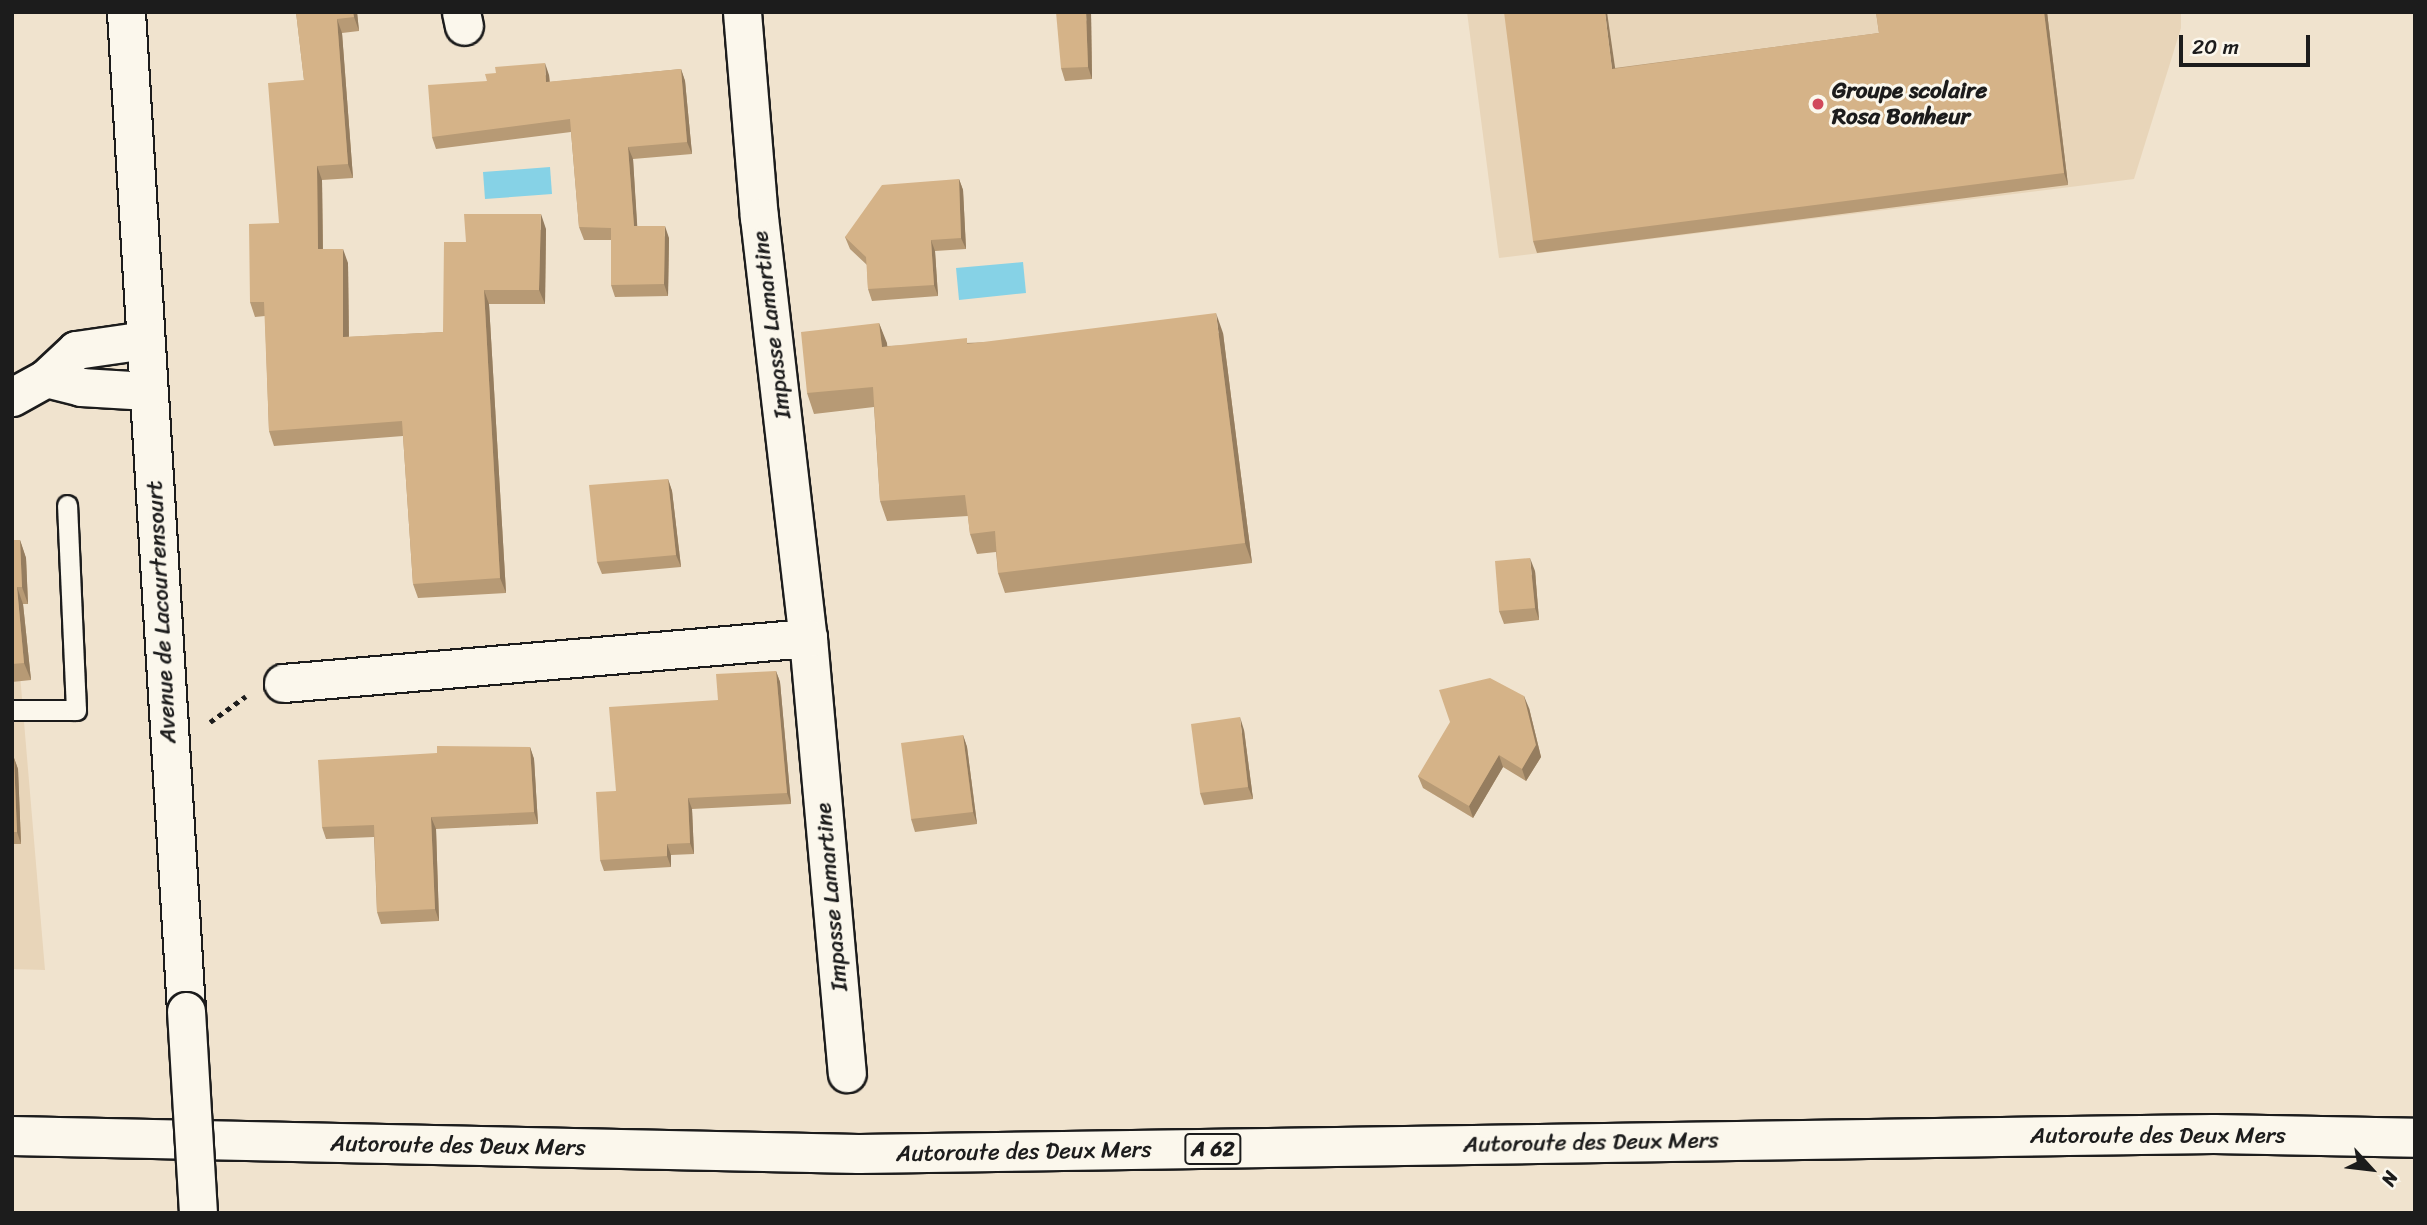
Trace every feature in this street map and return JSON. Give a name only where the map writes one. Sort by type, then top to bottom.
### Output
[{"type":"highway","name":"Autoroute des Deux Mers","points":[[12,1136],[859,1154],[2214,1134],[2415,1138]]},
{"type":"street","name":"Avenue de Lacourtensourt","points":[[125,12],[198,1213]]},
{"type":"street","name":"Impasse Lamartine","points":[[742,12],[759,217],[808,638],[847,1073]]},
{"type":"street","points":[[12,397],[46,378],[76,350],[145,340]]},
{"type":"street","points":[[46,378],[81,387],[148,391]]},
{"type":"street","points":[[283,683],[808,638]]},
{"type":"lane","points":[[12,710],[76,710],[67,505]]},
{"type":"path","points":[[170,750],[254,691],[283,683]]},
{"type":"shaded area","name":"Groupe scolaire Rosa Bonheur","points":[[1467,12],[2181,12],[2181,28],[2134,179],[1499,258]]},
{"type":"shaded area","points":[[12,580],[45,970],[12,969]]},
{"type":"water","points":[[550,167],[552,194],[485,199],[483,172]]},
{"type":"water","points":[[1023,262],[1026,293],[959,300],[956,268]]},
{"type":"building","points":[[296,12],[353,12],[354,17],[337,19],[348,164],[317,166],[318,249],[343,249],[343,337],[443,332],[444,242],[466,242],[464,214],[541,214],[539,290],[484,290],[500,578],[413,584],[402,421],[269,431],[264,302],[250,302],[249,224],[279,223],[268,83],[304,80]]},
{"type":"building","points":[[1056,12],[1086,12],[1088,67],[1061,68]]},
{"type":"building","name":"Groupe scolaire Rosa Bonheur","points":[[1504,12],[1605,12],[1612,69],[1879,33],[1876,12],[2044,12],[2064,173],[1533,241]]},
{"type":"building","points":[[545,63],[546,82],[681,69],[687,142],[628,147],[634,226],[665,226],[664,284],[611,285],[611,228],[579,227],[570,119],[432,137],[428,85],[487,81],[485,74],[496,73],[495,67]]},
{"type":"building","points":[[959,179],[961,238],[931,240],[934,285],[868,289],[866,257],[845,237],[882,185]]},
{"type":"building","points":[[1216,313],[1245,543],[998,573],[995,531],[970,534],[965,495],[880,501],[873,387],[807,393],[801,332],[879,323],[882,347],[967,338],[967,344]]},
{"type":"building","points":[[668,479],[676,555],[597,562],[589,485]]},
{"type":"building","points":[[12,540],[20,540],[22,587],[17,587],[24,663],[12,664]]},
{"type":"building","points":[[1530,558],[1535,608],[1499,611],[1495,561]]},
{"type":"building","points":[[776,671],[787,793],[688,798],[690,843],[667,844],[667,856],[600,860],[596,792],[616,791],[609,707],[718,700],[716,674]]},
{"type":"building","points":[[1490,678],[1524,696],[1536,745],[1522,769],[1499,755],[1469,806],[1418,776],[1450,722],[1439,690]]},
{"type":"building","points":[[1240,717],[1248,787],[1200,793],[1191,724]]},
{"type":"building","points":[[963,735],[973,812],[911,819],[901,743]]},
{"type":"building","points":[[437,746],[530,747],[534,812],[431,817],[435,909],[377,912],[374,825],[322,827],[318,760],[437,753]]},
{"type":"building","points":[[14,758],[17,832],[12,832]]},
{"type":"place","name":"Groupe scolaire Rosa Bonheur","points":[[1818,104]]}]
